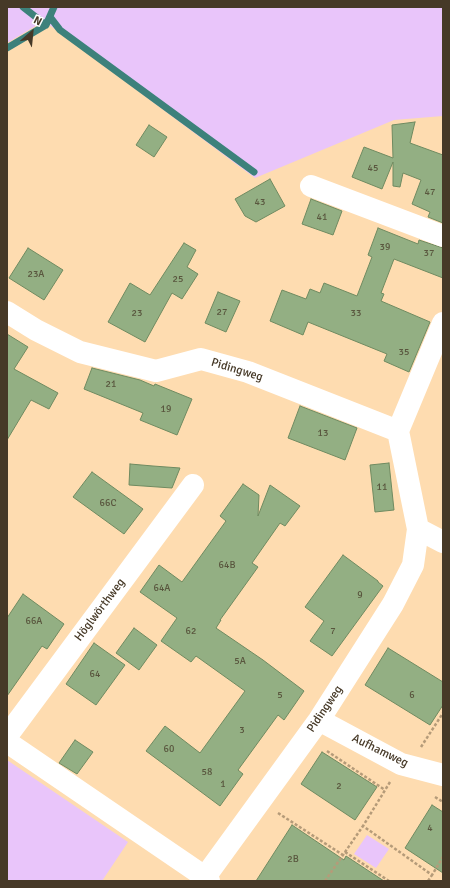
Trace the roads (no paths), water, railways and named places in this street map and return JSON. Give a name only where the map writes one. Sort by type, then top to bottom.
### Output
[{"type":"street","points":[[311,186],[443,236]]},
{"type":"street","name":"Pidingweg","points":[[7,312],[36,330],[80,352],[156,371],[201,359],[248,372],[398,431],[418,528],[413,565],[394,604],[319,720],[207,879]]},
{"type":"street","points":[[398,431],[443,324]]},
{"type":"street","name":"Höglwörthweg","points":[[7,736],[193,485]]},
{"type":"street","points":[[418,528],[443,542]]},
{"type":"street","name":"Aufhamweg","points":[[319,720],[405,765],[443,775]]},
{"type":"street","points":[[7,742],[207,879]]},
{"type":"waterway","points":[[23,7],[46,25]]},
{"type":"waterway","points":[[7,48],[46,25],[54,7]]},
{"type":"waterway","points":[[50,17],[60,30],[254,172]]}]
